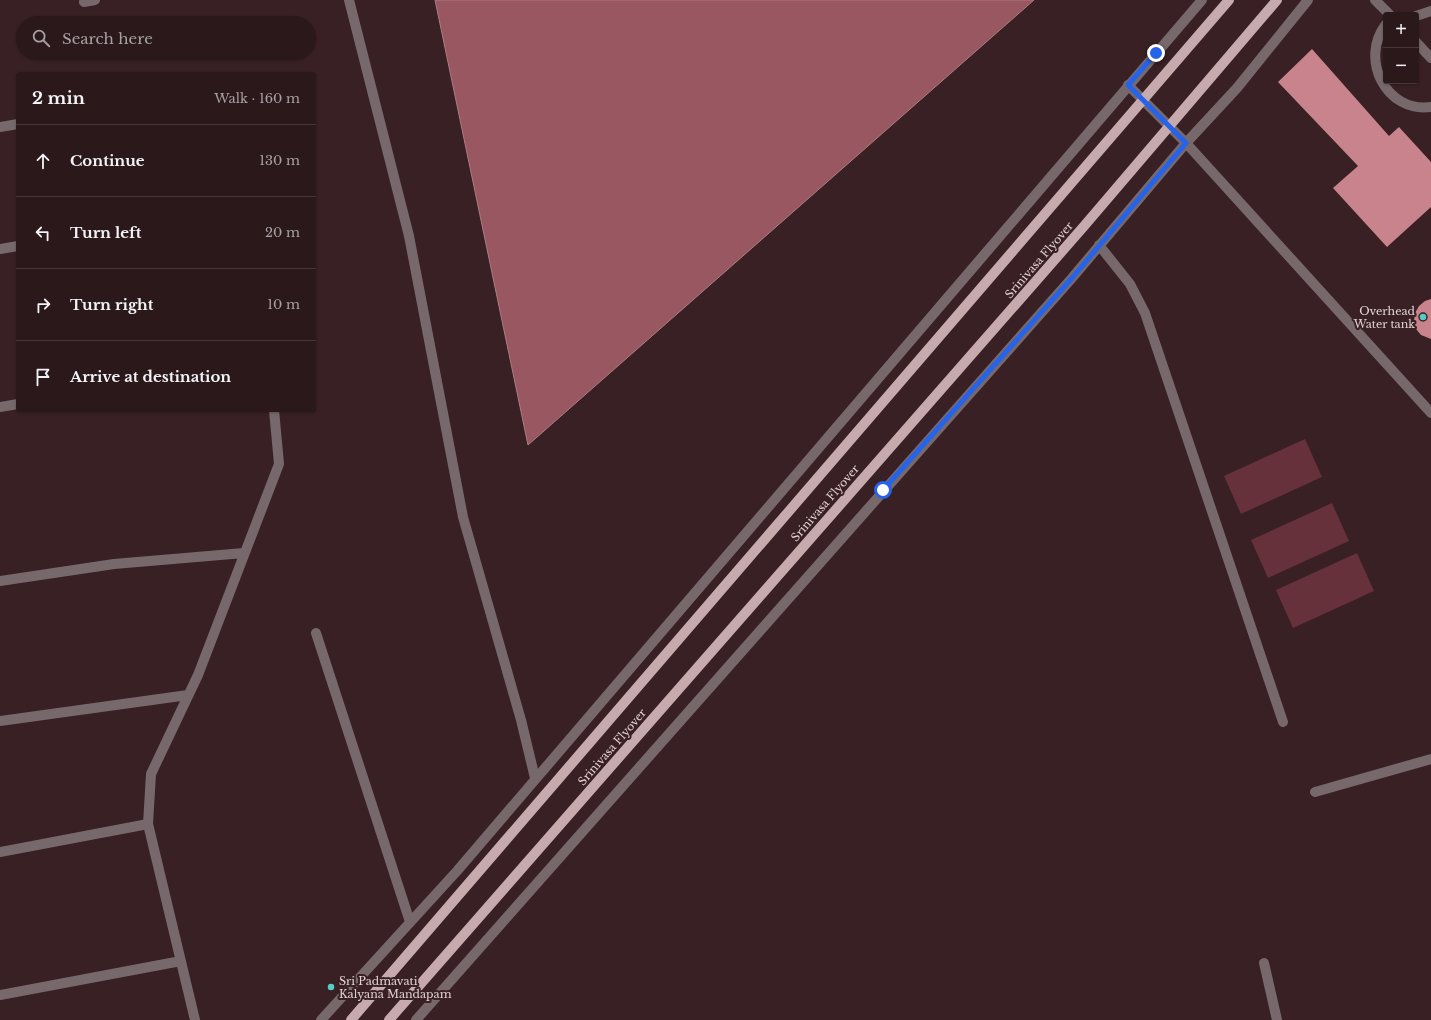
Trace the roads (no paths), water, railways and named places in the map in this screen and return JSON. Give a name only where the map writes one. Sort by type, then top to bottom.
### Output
[{"type":"main road","name":"Srinivasa Flyover","points":[[352,1020],[1229,0]]},
{"type":"main road","name":"Srinivasa Flyover","points":[[388,1020],[1090,219],[1277,0]]},
{"type":"street","points":[[84,2],[96,0]]},
{"type":"street","points":[[349,0],[409,236],[463,517],[521,720],[535,778]]},
{"type":"street","points":[[321,1020],[457,871],[1202,0]]},
{"type":"street","points":[[416,1020],[1100,245],[1186,143],[1237,88],[1308,0]]},
{"type":"street","points":[[1375,0],[1387,12]]},
{"type":"street","points":[[1419,15],[1431,11]]},
{"type":"street","points":[[1383,28],[1374,49],[1375,66],[1381,82],[1392,96],[1407,104],[1424,108],[1431,107]]},
{"type":"street","points":[[1419,45],[1431,58]]},
{"type":"street","points":[[1128,85],[1186,143],[1431,413]]},
{"type":"street","points":[[0,127],[16,124]]},
{"type":"street","points":[[1100,245],[1130,284],[1145,313],[1283,722]]},
{"type":"street","points":[[0,249],[16,246]]},
{"type":"street","points":[[0,408],[16,404]]},
{"type":"street","points":[[195,1020],[148,824],[151,774],[188,695],[278,464],[274,412]]},
{"type":"street","points":[[0,581],[114,564],[244,553]]},
{"type":"street","points":[[316,633],[410,922]]},
{"type":"street","points":[[0,721],[188,695]]},
{"type":"street","points":[[1315,792],[1431,759]]},
{"type":"street","points":[[0,852],[148,824]]},
{"type":"street","points":[[0,995],[181,961]]},
{"type":"street","points":[[1264,963],[1276,1020]]},
{"type":"place","name":"Overhead Water tank","points":[[1423,317]]},
{"type":"place","name":"Sri Padmavati Kalyana Mandapam","points":[[331,987]]}]
